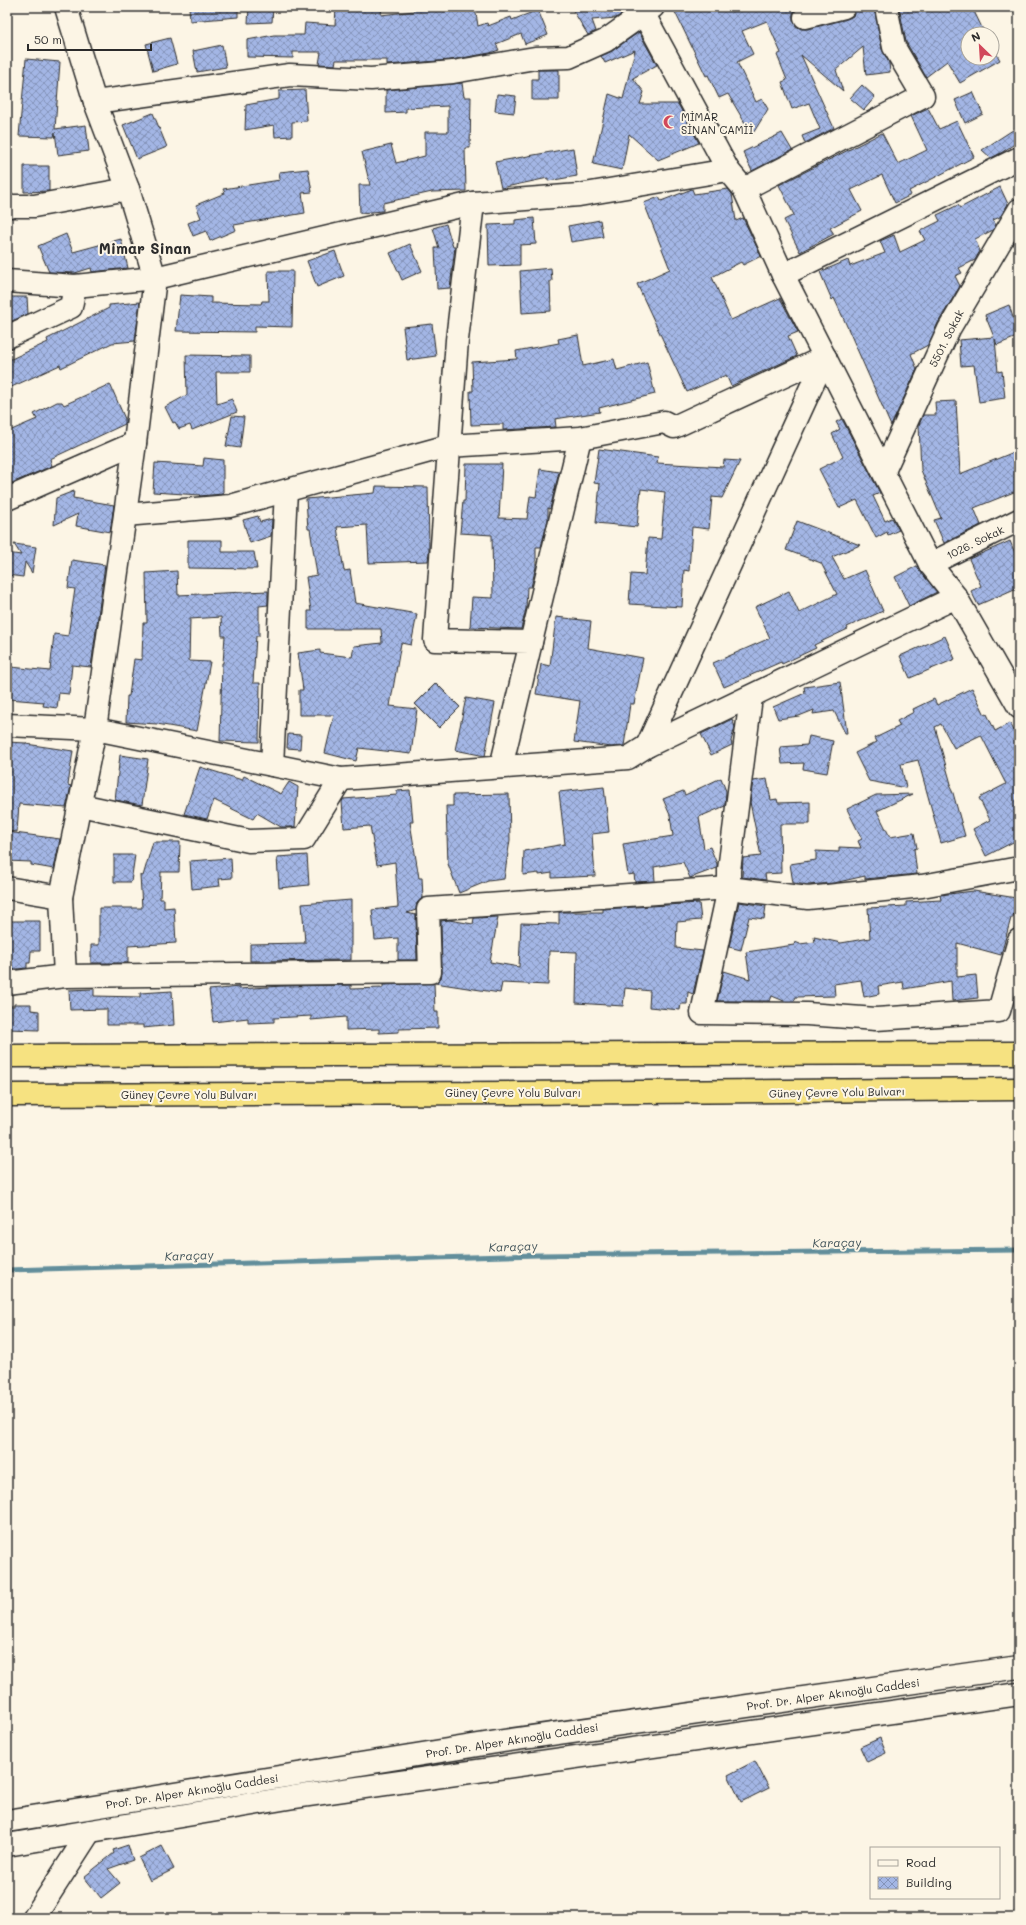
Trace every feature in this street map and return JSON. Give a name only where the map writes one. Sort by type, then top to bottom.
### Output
[{"type":"highway","points":[[7,1056],[1019,1053]]},
{"type":"highway","name":"Güney Çevre Yolu Bulvarı","points":[[7,1095],[413,1092],[742,1093],[1019,1089]]},
{"type":"street","points":[[65,976],[61,897],[95,729],[135,443],[156,278],[128,189],[95,102],[66,7]]},
{"type":"street","points":[[805,17],[844,7]]},
{"type":"street","points":[[744,189],[923,96],[894,47],[886,7]]},
{"type":"street","points":[[95,102],[290,74],[371,79],[453,72],[535,58],[569,57],[605,41],[646,9],[728,170],[744,189],[784,275],[930,564],[956,597],[1018,703]]},
{"type":"street","points":[[784,275],[1019,158]]},
{"type":"street","points":[[7,281],[75,286],[156,278],[473,202],[579,195],[728,170]]},
{"type":"street","points":[[7,206],[34,206],[128,189]]},
{"type":"street","points":[[473,202],[457,340],[448,446],[435,640],[531,642]]},
{"type":"street","name":"5501. Sokak","points":[[884,471],[949,329],[1019,210]]},
{"type":"street","points":[[7,337],[71,307],[75,286]]},
{"type":"street","points":[[125,515],[230,506],[448,446],[580,438],[664,422],[674,427],[825,357]]},
{"type":"street","points":[[647,746],[825,357]]},
{"type":"street","points":[[502,767],[580,438]]},
{"type":"street","points":[[7,499],[135,443]]},
{"type":"street","points":[[272,765],[286,491]]},
{"type":"street","name":"1026. Sokak","points":[[930,564],[1019,520]]},
{"type":"street","points":[[7,725],[95,729],[341,779],[628,758],[647,746],[956,597]]},
{"type":"street","points":[[750,697],[729,870],[729,888],[702,1013],[807,1014],[876,1018],[998,1011],[1019,940]]},
{"type":"street","points":[[80,805],[249,841],[304,839],[341,779]]},
{"type":"street","points":[[7,982],[65,976],[430,972],[428,909],[729,888],[808,898],[922,886],[1019,868]]},
{"type":"street","points":[[7,888],[61,897]]},
{"type":"street","name":"Prof. Dr. Alper Akınoğlu Caddesi","points":[[7,1821],[503,1741],[1019,1667]]},
{"type":"street","name":"Prof. Dr. Alper Akınoğlu Caddesi","points":[[7,1845],[294,1797],[1019,1694]]},
{"type":"street","points":[[34,1918],[90,1831]]},
{"type":"building","points":[[189,7],[238,7],[238,17],[190,21]]},
{"type":"building","points":[[249,7],[273,7],[272,22],[248,23]]},
{"type":"building","points":[[336,7],[382,8],[381,15],[414,11],[414,7],[475,7],[478,26],[487,23],[488,26],[511,17],[512,20],[538,10],[548,35],[525,44],[521,34],[496,44],[499,50],[490,53],[451,60],[387,65],[387,60],[336,60],[335,65],[319,64],[321,52],[293,52],[293,58],[247,57],[247,40],[274,35],[304,35],[305,23],[335,25]]},
{"type":"building","points":[[571,7],[628,7],[628,9],[616,18],[592,20],[596,31],[588,35]]},
{"type":"building","points":[[685,7],[710,7],[712,12],[723,7],[798,7],[793,13],[793,20],[796,26],[801,29],[808,29],[847,19],[853,16],[856,7],[874,7],[882,49],[889,63],[890,72],[866,75],[863,47],[836,70],[843,91],[801,55],[834,128],[805,143],[802,136],[820,129],[809,103],[792,109],[782,82],[787,80],[777,55],[781,53],[767,21],[742,31],[753,54],[737,62],[756,102],[762,99],[768,109],[752,135],[728,94],[719,98],[708,75],[706,76],[675,12]]},
{"type":"building","points":[[899,7],[972,7],[981,26],[960,26],[960,66],[990,66],[960,83],[947,61],[926,77],[906,42]]},
{"type":"building","points":[[639,32],[657,65],[633,78],[644,92],[640,104],[678,104],[699,143],[658,160],[629,134],[622,170],[593,164],[609,94],[623,99],[635,50],[605,63],[601,56],[612,51]]},
{"type":"building","points":[[170,38],[177,64],[153,71],[146,44]]},
{"type":"building","points":[[222,45],[226,67],[197,72],[193,51]]},
{"type":"building","points":[[26,59],[60,62],[55,129],[86,125],[89,151],[58,155],[55,132],[54,137],[19,136]]},
{"type":"building","points":[[538,70],[559,70],[559,100],[532,100],[532,79],[538,79]]},
{"type":"building","points":[[462,83],[464,97],[471,97],[470,148],[465,148],[466,191],[432,192],[383,203],[383,211],[360,213],[359,185],[370,185],[362,152],[391,145],[396,163],[425,156],[425,132],[448,132],[448,106],[406,108],[406,112],[386,113],[386,90]]},
{"type":"building","points":[[862,85],[875,97],[864,110],[850,98]]},
{"type":"building","points":[[305,90],[307,121],[292,122],[292,136],[275,137],[274,125],[245,130],[246,105],[279,99],[279,91]]},
{"type":"building","points":[[973,92],[983,114],[965,123],[955,100]]},
{"type":"building","points":[[497,94],[516,96],[514,113],[495,111]]},
{"type":"building","points":[[928,108],[939,129],[957,121],[974,157],[909,191],[911,195],[895,203],[882,175],[851,190],[862,211],[830,228],[834,234],[800,252],[784,220],[794,215],[779,185],[882,133],[898,164],[927,150],[911,116]]},
{"type":"building","points":[[153,113],[167,147],[137,159],[123,125]]},
{"type":"building","points":[[1019,126],[1019,141],[1001,153],[991,158],[982,150]]},
{"type":"building","points":[[782,133],[792,150],[752,171],[743,152]]},
{"type":"building","points":[[573,148],[577,176],[548,181],[548,178],[501,188],[495,162]]},
{"type":"building","points":[[24,166],[49,166],[49,191],[24,192]]},
{"type":"building","points":[[308,169],[312,192],[302,193],[305,213],[234,225],[236,230],[210,241],[206,231],[193,236],[188,223],[201,218],[196,205],[225,193],[223,189],[280,180],[279,172]]},
{"type":"building","points":[[1000,187],[1008,204],[1000,217],[993,220],[996,225],[993,230],[975,239],[980,251],[975,260],[959,268],[962,273],[955,276],[960,286],[938,323],[928,345],[911,354],[917,369],[891,426],[846,324],[834,298],[832,300],[820,272],[848,260],[850,266],[885,253],[880,241],[894,235],[900,252],[925,240],[920,231],[940,221],[937,215],[958,205],[960,208]]},
{"type":"building","points":[[692,189],[694,194],[728,189],[732,194],[736,221],[743,218],[761,256],[743,265],[741,262],[712,277],[731,320],[780,298],[798,332],[788,336],[797,356],[731,386],[726,375],[687,392],[637,284],[670,269],[644,203],[659,197],[661,201]]},
{"type":"building","points":[[534,218],[536,244],[520,245],[520,265],[489,266],[488,225],[515,224],[515,220]]},
{"type":"building","points":[[600,220],[603,237],[571,242],[568,226]]},
{"type":"building","points":[[446,224],[453,247],[455,247],[450,288],[437,289],[435,248],[439,248],[433,228]]},
{"type":"building","points":[[66,234],[73,252],[121,239],[128,268],[92,272],[91,268],[75,273],[49,272],[38,246]]},
{"type":"building","points":[[410,244],[422,271],[402,280],[390,253]]},
{"type":"building","points":[[335,251],[344,276],[317,287],[307,261]]},
{"type":"building","points":[[551,268],[551,311],[522,313],[520,271]]},
{"type":"building","points":[[268,271],[293,271],[292,327],[255,326],[255,332],[176,331],[180,295],[211,297],[211,303],[261,304],[262,301],[269,301]]},
{"type":"building","points":[[7,297],[27,297],[28,314],[7,323]]},
{"type":"building","points":[[140,302],[135,341],[112,343],[61,368],[60,365],[7,389],[7,361],[48,342],[47,339],[109,308],[109,305]]},
{"type":"building","points":[[1009,305],[1019,336],[997,345],[995,339],[998,372],[1002,371],[1005,398],[979,402],[974,365],[961,366],[959,340],[994,337],[985,315]]},
{"type":"building","points":[[432,324],[436,356],[407,360],[403,327]]},
{"type":"building","points":[[578,335],[583,366],[614,359],[617,370],[647,362],[655,394],[599,408],[600,412],[555,419],[556,427],[503,430],[503,424],[471,425],[470,391],[473,391],[472,362],[517,359],[516,351],[559,343],[558,339]]},
{"type":"building","points":[[186,355],[250,356],[250,372],[216,372],[217,404],[232,399],[237,412],[192,430],[190,425],[179,429],[175,422],[173,423],[165,407],[187,395]]},
{"type":"building","points":[[110,384],[125,419],[125,424],[50,459],[52,466],[7,485],[7,432],[37,419],[34,414],[57,402],[62,402],[64,405]]},
{"type":"building","points":[[956,401],[960,474],[1019,450],[1019,490],[974,508],[981,525],[944,543],[934,520],[941,518],[921,470],[919,425],[923,415],[936,415],[935,402]]},
{"type":"building","points":[[232,416],[244,417],[240,448],[226,446]]},
{"type":"building","points":[[842,419],[880,493],[873,496],[885,521],[892,518],[899,530],[888,535],[887,532],[876,538],[857,500],[839,508],[819,469],[843,457],[832,434],[840,429],[836,422]]},
{"type":"building","points":[[599,449],[658,457],[657,463],[723,467],[724,460],[740,461],[722,498],[712,497],[709,529],[692,527],[689,571],[684,570],[682,607],[629,604],[631,574],[645,575],[648,538],[661,539],[665,492],[641,489],[637,527],[596,523],[600,484],[594,483]]},
{"type":"building","points":[[204,458],[223,460],[223,494],[199,496],[200,495],[153,492],[155,463],[203,466]]},
{"type":"building","points":[[466,464],[502,464],[499,518],[527,519],[530,496],[536,497],[540,469],[559,472],[550,509],[548,508],[548,520],[541,547],[536,547],[536,567],[531,587],[527,587],[526,609],[521,629],[470,627],[472,597],[493,598],[492,535],[460,533],[463,501],[465,501]]},
{"type":"building","points":[[376,486],[428,487],[429,552],[428,561],[369,563],[367,525],[337,527],[344,571],[350,570],[355,603],[417,614],[411,645],[401,643],[390,706],[417,709],[411,754],[359,748],[356,761],[325,753],[334,715],[299,715],[299,690],[303,690],[298,653],[320,650],[320,653],[352,657],[354,646],[382,643],[381,629],[308,629],[308,611],[311,611],[306,577],[317,575],[310,529],[308,529],[306,499],[375,493]]},
{"type":"building","points":[[74,491],[73,498],[114,505],[110,532],[76,526],[78,514],[54,525],[56,498]]},
{"type":"building","points":[[258,516],[260,522],[272,519],[271,536],[250,543],[243,520]]},
{"type":"building","points":[[797,521],[860,545],[832,557],[844,579],[865,570],[883,611],[847,627],[848,629],[814,645],[816,648],[782,664],[781,662],[724,687],[713,663],[770,638],[755,607],[789,591],[799,613],[837,594],[821,563],[786,550]]},
{"type":"building","points":[[188,540],[222,540],[222,552],[254,552],[257,569],[188,568]]},
{"type":"building","points":[[1010,541],[1019,563],[1019,587],[978,605],[971,591],[981,586],[969,559]]},
{"type":"building","points":[[14,544],[36,547],[32,573],[25,562],[23,577],[7,575],[7,553],[21,555]]},
{"type":"building","points":[[72,560],[105,565],[91,667],[72,665],[69,694],[59,693],[57,708],[43,706],[44,702],[9,699],[11,667],[50,671],[54,634],[68,636],[75,589],[68,588]]},
{"type":"building","points":[[917,566],[937,592],[909,606],[895,577]]},
{"type":"building","points":[[177,571],[178,595],[268,591],[268,605],[259,606],[259,636],[256,636],[253,683],[260,683],[259,742],[220,741],[222,663],[225,636],[222,636],[221,617],[190,619],[189,661],[210,662],[197,731],[157,724],[126,722],[127,696],[129,696],[134,659],[142,660],[143,623],[147,623],[146,573]]},
{"type":"building","points":[[556,617],[591,621],[588,648],[643,658],[634,704],[630,704],[624,746],[611,747],[574,742],[580,701],[536,694],[541,664],[550,666]]},
{"type":"building","points":[[945,636],[955,659],[910,678],[900,656]]},
{"type":"building","points":[[840,682],[847,733],[845,733],[834,711],[813,714],[814,710],[799,716],[778,719],[773,707],[805,693],[804,687]]},
{"type":"building","points":[[436,683],[460,707],[439,728],[415,704]]},
{"type":"building","points":[[972,688],[985,715],[987,714],[995,731],[1010,723],[1019,740],[1019,839],[986,856],[973,829],[990,820],[979,798],[1006,784],[981,735],[954,748],[941,724],[935,727],[951,784],[949,785],[953,793],[965,836],[941,843],[918,760],[901,764],[906,788],[869,781],[855,753],[877,742],[875,738],[900,726],[897,721],[914,712],[913,709],[934,699],[937,705]]},
{"type":"building","points":[[466,698],[495,703],[485,756],[455,750]]},
{"type":"building","points":[[732,719],[735,727],[731,741],[732,745],[711,755],[701,734]]},
{"type":"building","points":[[288,734],[301,735],[300,749],[287,748]]},
{"type":"building","points":[[809,736],[833,741],[827,773],[803,769],[804,763],[782,764],[780,747],[807,745]]},
{"type":"building","points":[[7,742],[26,743],[73,751],[68,785],[71,786],[66,808],[19,804],[17,832],[7,831]]},
{"type":"building","points":[[120,755],[148,759],[142,805],[115,800]]},
{"type":"building","points":[[200,767],[242,780],[244,776],[281,794],[289,782],[298,787],[295,827],[281,827],[257,813],[253,819],[214,800],[207,819],[184,814]]},
{"type":"building","points":[[721,778],[726,791],[725,806],[699,817],[704,849],[710,847],[717,864],[717,868],[690,878],[683,862],[654,867],[655,881],[635,882],[634,874],[628,875],[623,844],[673,836],[670,815],[663,799],[683,791],[685,795]]},
{"type":"building","points":[[767,779],[771,800],[777,799],[778,803],[810,802],[810,824],[780,824],[781,873],[765,874],[766,880],[742,877],[743,858],[761,856],[750,802],[753,781]]},
{"type":"building","points":[[604,787],[609,832],[592,834],[595,876],[552,878],[552,873],[523,875],[524,851],[565,844],[559,792]]},
{"type":"building","points":[[410,790],[413,822],[410,822],[419,878],[422,878],[423,898],[417,903],[416,910],[407,913],[416,915],[417,960],[398,960],[398,938],[375,940],[372,910],[398,907],[395,862],[377,865],[370,826],[344,828],[342,802],[343,799],[397,795],[397,791]]},
{"type":"building","points":[[509,794],[510,840],[504,879],[488,881],[459,893],[448,864],[446,806],[453,806],[453,795]]},
{"type":"building","points":[[913,794],[877,811],[890,837],[914,833],[917,848],[914,849],[917,874],[865,879],[865,876],[834,883],[808,885],[793,883],[790,864],[816,860],[816,851],[839,852],[839,847],[861,848],[858,841],[862,839],[847,809],[876,795]]},
{"type":"building","points":[[7,832],[60,839],[54,869],[31,865],[31,862],[7,861]]},
{"type":"building","points":[[153,842],[180,842],[179,872],[161,872],[160,899],[164,899],[164,908],[174,907],[176,943],[128,946],[128,963],[91,963],[91,945],[99,945],[99,908],[142,908],[140,875],[143,876]]},
{"type":"building","points":[[114,855],[135,855],[131,882],[114,882]]},
{"type":"building","points":[[307,855],[309,885],[279,888],[277,857]]},
{"type":"building","points":[[231,858],[232,878],[219,879],[220,886],[192,889],[190,861]]},
{"type":"building","points":[[974,891],[1016,898],[1013,918],[1011,918],[1001,955],[957,943],[957,977],[976,975],[978,998],[952,1001],[951,981],[904,989],[903,982],[878,986],[879,994],[864,997],[861,980],[834,984],[835,996],[796,997],[794,1001],[784,1001],[772,996],[770,1001],[717,1001],[724,971],[750,979],[746,952],[794,945],[795,942],[800,944],[815,942],[814,937],[841,943],[870,938],[868,908],[906,906],[906,902],[941,900],[940,895]]},
{"type":"building","points":[[351,900],[351,960],[250,961],[250,944],[305,943],[302,904]]},
{"type":"building","points":[[739,902],[766,906],[764,919],[749,917],[741,950],[729,947]]},
{"type":"building","points":[[699,903],[701,920],[677,922],[676,948],[703,951],[693,994],[688,992],[687,1004],[681,1004],[680,1010],[649,1007],[650,991],[625,988],[623,1006],[576,1003],[577,952],[549,951],[548,985],[502,983],[500,993],[435,983],[441,978],[442,972],[441,921],[449,920],[473,924],[474,918],[498,917],[490,962],[519,967],[521,923],[559,924],[559,912],[603,912],[603,909]]},
{"type":"building","points":[[7,921],[40,921],[40,951],[31,951],[30,963],[27,963],[27,968],[7,970]]},
{"type":"building","points":[[434,983],[435,1012],[438,1012],[438,1028],[399,1029],[399,1032],[379,1033],[379,1029],[346,1030],[346,1017],[311,1020],[311,1016],[274,1018],[274,1022],[248,1023],[248,1018],[213,1022],[209,990],[239,987],[239,989],[282,986],[351,985],[351,989],[383,988],[383,985]]},
{"type":"building","points":[[94,989],[94,996],[140,997],[140,993],[172,991],[174,1025],[143,1028],[143,1025],[107,1025],[107,1009],[70,1010],[69,990]]},
{"type":"building","points":[[14,1004],[31,1004],[31,1010],[39,1011],[39,1030],[7,1029],[7,1006],[14,1006]]},
{"type":"building","points":[[880,1738],[886,1753],[867,1762],[860,1747]]},
{"type":"building","points":[[755,1761],[769,1788],[741,1802],[728,1775]]},
{"type":"building","points":[[128,1845],[133,1860],[108,1869],[120,1883],[101,1898],[84,1877],[114,1853],[113,1850]]},
{"type":"building","points":[[162,1846],[174,1869],[150,1881],[139,1858]]},
{"type":"waterway","name":"Karaçay","points":[[7,1270],[539,1255],[1019,1250]]},
{"type":"place","name":"MİMAR SİNAN CAMİİ","points":[[670,122]]},
{"type":"district","name":"Mimar Sinan","points":[[145,248]]}]
